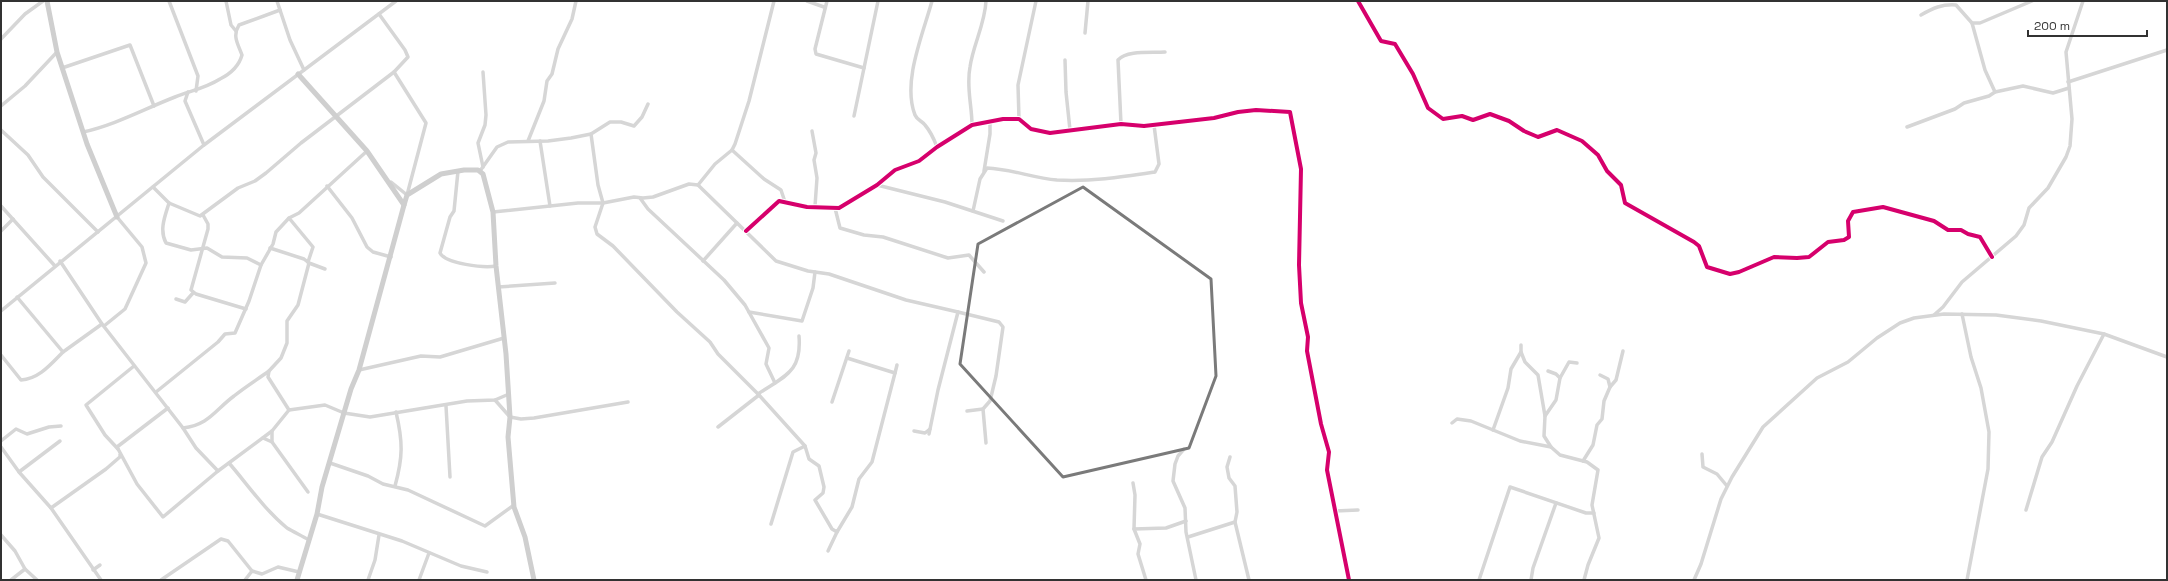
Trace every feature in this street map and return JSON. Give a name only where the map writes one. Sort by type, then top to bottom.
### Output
[{"type":"street","points":[[1,39],[25,14],[43,1]]},
{"type":"street","points":[[1,355],[21,380],[30,379],[41,374],[63,352],[125,309],[146,262],[142,246],[117,217],[83,132],[57,52],[47,1]]},
{"type":"street","points":[[169,1],[203,87]]},
{"type":"street","points":[[83,132],[105,128],[177,96],[196,91],[228,74],[239,63],[242,55],[237,42],[236,31],[231,25],[226,1]]},
{"type":"street","points":[[277,1],[290,40],[304,70]]},
{"type":"street","points":[[1,312],[60,261],[117,217],[204,145],[298,74],[353,35],[396,1]]},
{"type":"street","points":[[528,141],[544,101],[547,81],[552,74],[558,49],[572,20],[576,1]]},
{"type":"street","points":[[698,185],[715,164],[732,150],[738,138],[749,101],[774,1]]},
{"type":"street","points":[[807,1],[824,7]]},
{"type":"street","points":[[826,1],[815,49],[816,54],[864,68]]},
{"type":"street","points":[[854,116],[878,1]]},
{"type":"street","points":[[932,1],[924,24],[914,70],[910,103],[916,117],[924,123],[937,147]]},
{"type":"street","points":[[972,125],[971,101],[967,88],[970,67],[984,18],[986,1]]},
{"type":"street","points":[[1019,119],[1018,85],[1036,1]]},
{"type":"street","points":[[1085,33],[1088,1]]},
{"type":"street","points":[[1358,1],[1381,41],[1395,44],[1413,74],[1428,108],[1443,119],[1462,116],[1473,120],[1490,114],[1509,121],[1524,131],[1538,137],[1557,130],[1582,141],[1598,156],[1607,171],[1621,185],[1625,203],[1694,242],[1699,246],[1707,267],[1730,274],[1739,272],[1774,257],[1809,257],[1831,240],[1844,240],[1849,237],[1848,220],[1852,212],[1880,206],[1934,221],[1948,230],[1961,230],[1968,234],[1980,237],[1992,257]]},
{"type":"street","points":[[1972,24],[1980,23],[2032,1]]},
{"type":"street","points":[[1934,315],[1943,307],[1962,282],[2021,230],[2029,208],[2048,188],[2066,158],[2071,131],[2066,52],[2083,1]]},
{"type":"street","points":[[1921,15],[1938,6],[1956,5],[1972,24],[1985,70],[1995,92]]},
{"type":"street","points":[[236,31],[243,23],[280,10]]},
{"type":"street","points":[[154,187],[169,203],[200,216],[228,194],[266,173],[301,143],[394,72],[408,55],[379,14]]},
{"type":"street","points":[[62,68],[130,45],[154,106]]},
{"type":"street","points":[[2068,82],[2167,50]]},
{"type":"street","points":[[1,106],[24,86],[57,52]]},
{"type":"street","points":[[1121,124],[1118,60],[1121,56],[1130,54],[1165,52]]},
{"type":"street","points":[[1065,60],[1066,92],[1070,130]]},
{"type":"street","points":[[297,580],[317,514],[322,486],[344,413],[359,370],[391,257],[426,123],[394,72]]},
{"type":"street","points":[[483,72],[486,115],[485,125],[478,143],[481,169],[493,212],[496,266],[509,394],[510,418],[508,437],[514,505],[525,537],[534,580]]},
{"type":"street","points":[[298,74],[367,151],[390,182],[404,205]]},
{"type":"street","points":[[196,91],[199,79]]},
{"type":"street","points":[[1907,127],[1955,109],[1964,103],[1989,96],[1995,92],[2023,86],[2053,93],[2069,88]]},
{"type":"street","points":[[185,101],[188,92]]},
{"type":"street","points":[[177,96],[185,101],[204,145]]},
{"type":"street","points":[[407,195],[441,174],[481,169],[500,144],[571,138],[591,134],[610,122],[621,122],[634,126],[642,117],[648,104]]},
{"type":"street","points":[[746,231],[756,224],[775,203],[785,202],[807,207],[815,206],[835,208],[877,185],[895,170],[919,162],[937,147],[972,125],[1003,119],[1019,119],[1031,128],[1042,132],[1121,124],[1144,126],[1214,118],[1250,110],[1290,112],[1301,169],[1299,264],[1301,303],[1320,424],[1329,452],[1327,470],[1349,580]]},
{"type":"street","points":[[973,211],[980,179],[984,171],[990,134],[990,122]]},
{"type":"street","points":[[984,171],[987,168],[999,169],[1038,177],[1083,181],[1155,172],[1159,164],[1154,124]]},
{"type":"street","points":[[1,130],[28,156],[43,177],[98,232]]},
{"type":"street","points":[[812,131],[816,153],[814,160],[817,178],[815,206]]},
{"type":"street","points":[[591,134],[598,185],[603,203],[596,223],[597,234],[613,246],[677,312],[702,334],[718,354],[759,395],[805,446],[809,459],[819,466],[824,487],[823,493],[815,500],[832,528],[837,532]]},
{"type":"street","points":[[540,141],[550,206]]},
{"type":"street","points":[[732,150],[764,179],[781,190],[785,202]]},
{"type":"street","points":[[156,392],[218,342],[225,334],[235,334],[246,309],[261,266],[276,232],[289,218],[299,213],[367,151]]},
{"type":"street","points":[[458,171],[454,211],[450,217],[440,253],[448,259],[477,267],[496,266]]},
{"type":"street","points":[[390,182],[407,195]]},
{"type":"street","points":[[493,212],[550,206],[603,203],[653,197],[689,184],[698,185],[776,261],[815,272],[829,274],[906,300],[999,322],[1003,327],[996,376],[990,401],[983,409],[967,411]]},
{"type":"street","points":[[877,185],[973,211],[1003,221]]},
{"type":"street","points":[[327,186],[352,218],[368,247],[373,252],[391,257]]},
{"type":"street","points":[[640,198],[648,209],[724,280],[745,304],[769,348],[766,364],[774,383]]},
{"type":"street","points":[[169,203],[163,224],[163,235],[166,243],[191,250],[203,248],[210,249],[222,257],[247,258],[261,266]]},
{"type":"street","points":[[1,206],[55,266]]},
{"type":"street","points":[[835,208],[840,228],[864,235],[883,237],[948,258],[969,255],[984,272]]},
{"type":"street","points":[[176,299],[185,302],[193,293],[192,288],[208,229],[208,224],[203,215]]},
{"type":"street","points":[[1,231],[13,218]]},
{"type":"street","points":[[183,428],[194,427],[216,414],[233,397],[269,371],[281,358],[285,348],[288,322],[298,305],[313,246],[289,218]]},
{"type":"street","points":[[703,261],[737,223]]},
{"type":"street","points":[[270,248],[325,269]]},
{"type":"street","points":[[60,261],[103,325],[156,392],[196,448],[218,471]]},
{"type":"street","points":[[749,312],[802,320],[813,288],[815,272]]},
{"type":"street","points":[[498,287],[555,283]]},
{"type":"street","points":[[193,293],[246,309]]},
{"type":"street","points":[[17,297],[63,352]]},
{"type":"street","points":[[1943,307],[1944,314]]},
{"type":"street","points":[[929,434],[938,390],[958,312]]},
{"type":"street","points":[[1694,580],[1701,564],[1715,517],[1727,486],[1763,427],[1817,378],[1848,362],[1877,338],[1900,323],[1914,318],[1944,314],[1996,315],[2041,321],[2104,334],[2167,357]]},
{"type":"street","points":[[1962,314],[1971,357],[1981,388],[1989,432],[1988,469],[1967,580]]},
{"type":"street","points":[[2026,510],[2042,457],[2052,442],[2077,386],[2104,334]]},
{"type":"street","points":[[718,427],[774,383],[787,376],[795,365],[799,352],[799,336]]},
{"type":"street","points":[[359,370],[421,356],[440,357],[504,338]]},
{"type":"street","points":[[1521,345],[1521,352],[1525,362],[1538,375],[1545,416],[1544,436],[1551,447],[1560,455],[1583,461],[1598,470],[1592,500],[1599,538],[1588,565],[1584,580]]},
{"type":"street","points":[[832,402],[849,351]]},
{"type":"street","points":[[1583,461],[1593,445],[1597,425],[1603,415],[1604,401],[1610,387],[1616,380],[1617,368],[1623,351]]},
{"type":"street","points":[[1493,430],[1508,388],[1511,369],[1521,352]]},
{"type":"street","points":[[847,358],[895,373]]},
{"type":"street","points":[[1545,416],[1556,400],[1560,378],[1567,364],[1571,362],[1577,363]]},
{"type":"street","points":[[828,551],[852,507],[859,479],[872,462],[897,365]]},
{"type":"street","points":[[51,508],[106,469],[121,456],[117,447],[105,435],[86,405],[134,366]]},
{"type":"street","points":[[269,371],[268,377],[289,410]]},
{"type":"street","points":[[1548,371],[1556,374],[1560,378]]},
{"type":"street","points":[[1600,375],[1608,379],[1610,387]]},
{"type":"street","points":[[168,408],[117,447],[137,484],[163,517],[218,471],[272,431],[289,410],[325,405],[344,413],[370,417],[396,412],[446,406],[467,401],[495,400],[509,394]]},
{"type":"street","points":[[495,400],[510,418],[520,419],[628,402]]},
{"type":"street","points":[[446,406],[450,477]]},
{"type":"street","points":[[983,409],[986,443]]},
{"type":"street","points":[[395,486],[402,459],[402,441],[396,412]]},
{"type":"street","points":[[1452,423],[1457,419],[1468,420],[1520,442],[1551,447]]},
{"type":"street","points":[[1,440],[16,429],[27,434],[49,427],[61,426]]},
{"type":"street","points":[[914,431],[925,432],[930,430]]},
{"type":"street","points":[[272,431],[272,442]]},
{"type":"street","points":[[262,438],[272,442],[308,492]]},
{"type":"street","points":[[19,472],[60,441]]},
{"type":"street","points":[[771,524],[793,452],[805,446]]},
{"type":"street","points":[[1,447],[19,472],[51,508],[101,580]]},
{"type":"street","points":[[1184,449],[1175,464],[1173,481],[1185,508],[1188,537],[1196,580]]},
{"type":"street","points":[[1702,454],[1703,467],[1717,474],[1727,486]]},
{"type":"street","points":[[1230,457],[1227,467],[1229,478],[1235,486],[1237,512],[1235,522],[1249,580]]},
{"type":"street","points":[[229,463],[260,502],[288,528],[309,540]]},
{"type":"street","points":[[330,463],[368,476],[383,484],[408,490],[448,510],[467,516],[485,526],[514,505]]},
{"type":"street","points":[[1133,483],[1135,495],[1134,529],[1140,544],[1138,554],[1146,580]]},
{"type":"street","points":[[1479,580],[1510,488],[1586,513],[1594,512]]},
{"type":"street","points":[[1531,580],[1533,568],[1556,503]]},
{"type":"street","points":[[1335,511],[1358,510]]},
{"type":"street","points":[[317,514],[345,522],[379,536],[402,541],[461,566],[487,572]]},
{"type":"street","points":[[1134,529],[1166,528],[1186,521]]},
{"type":"street","points":[[1188,537],[1235,522]]},
{"type":"street","points":[[1,534],[15,552],[25,569],[37,580]]},
{"type":"street","points":[[368,580],[375,560],[379,536]]},
{"type":"street","points":[[161,580],[221,539],[228,541],[252,571],[262,574],[278,567],[299,572]]},
{"type":"street","points":[[419,580],[429,553]]},
{"type":"street","points":[[93,570],[100,565]]},
{"type":"street","points":[[11,580],[25,569]]},
{"type":"street","points":[[246,580],[252,571]]},
{"type":"highlighted area","points":[[1083,187],[1211,279],[1216,376],[1189,448],[1063,477],[960,364],[978,244]]},
{"type":"cycle path","points":[[1358,1],[1381,41],[1395,44],[1413,74],[1428,108],[1443,119],[1462,116],[1473,120],[1490,114],[1509,121],[1524,131],[1538,137],[1557,130],[1582,141],[1598,155],[1607,171],[1621,185],[1625,203],[1694,242],[1699,246],[1707,267],[1730,274],[1739,272],[1774,257],[1809,257],[1828,242],[1844,240],[1849,237],[1848,221],[1853,212],[1883,207],[1934,221],[1948,230],[1961,230],[1968,234],[1980,237],[1992,257]]},
{"type":"cycle path","points":[[746,231],[779,201],[807,207],[839,208],[877,185],[895,170],[919,161],[937,147],[972,125],[1003,119],[1019,119],[1031,129],[1050,133],[1121,124],[1144,126],[1214,118],[1238,112],[1256,110],[1290,112],[1301,169],[1299,265],[1301,303],[1308,337],[1307,351],[1321,424],[1329,452],[1327,470],[1349,580]]}]
